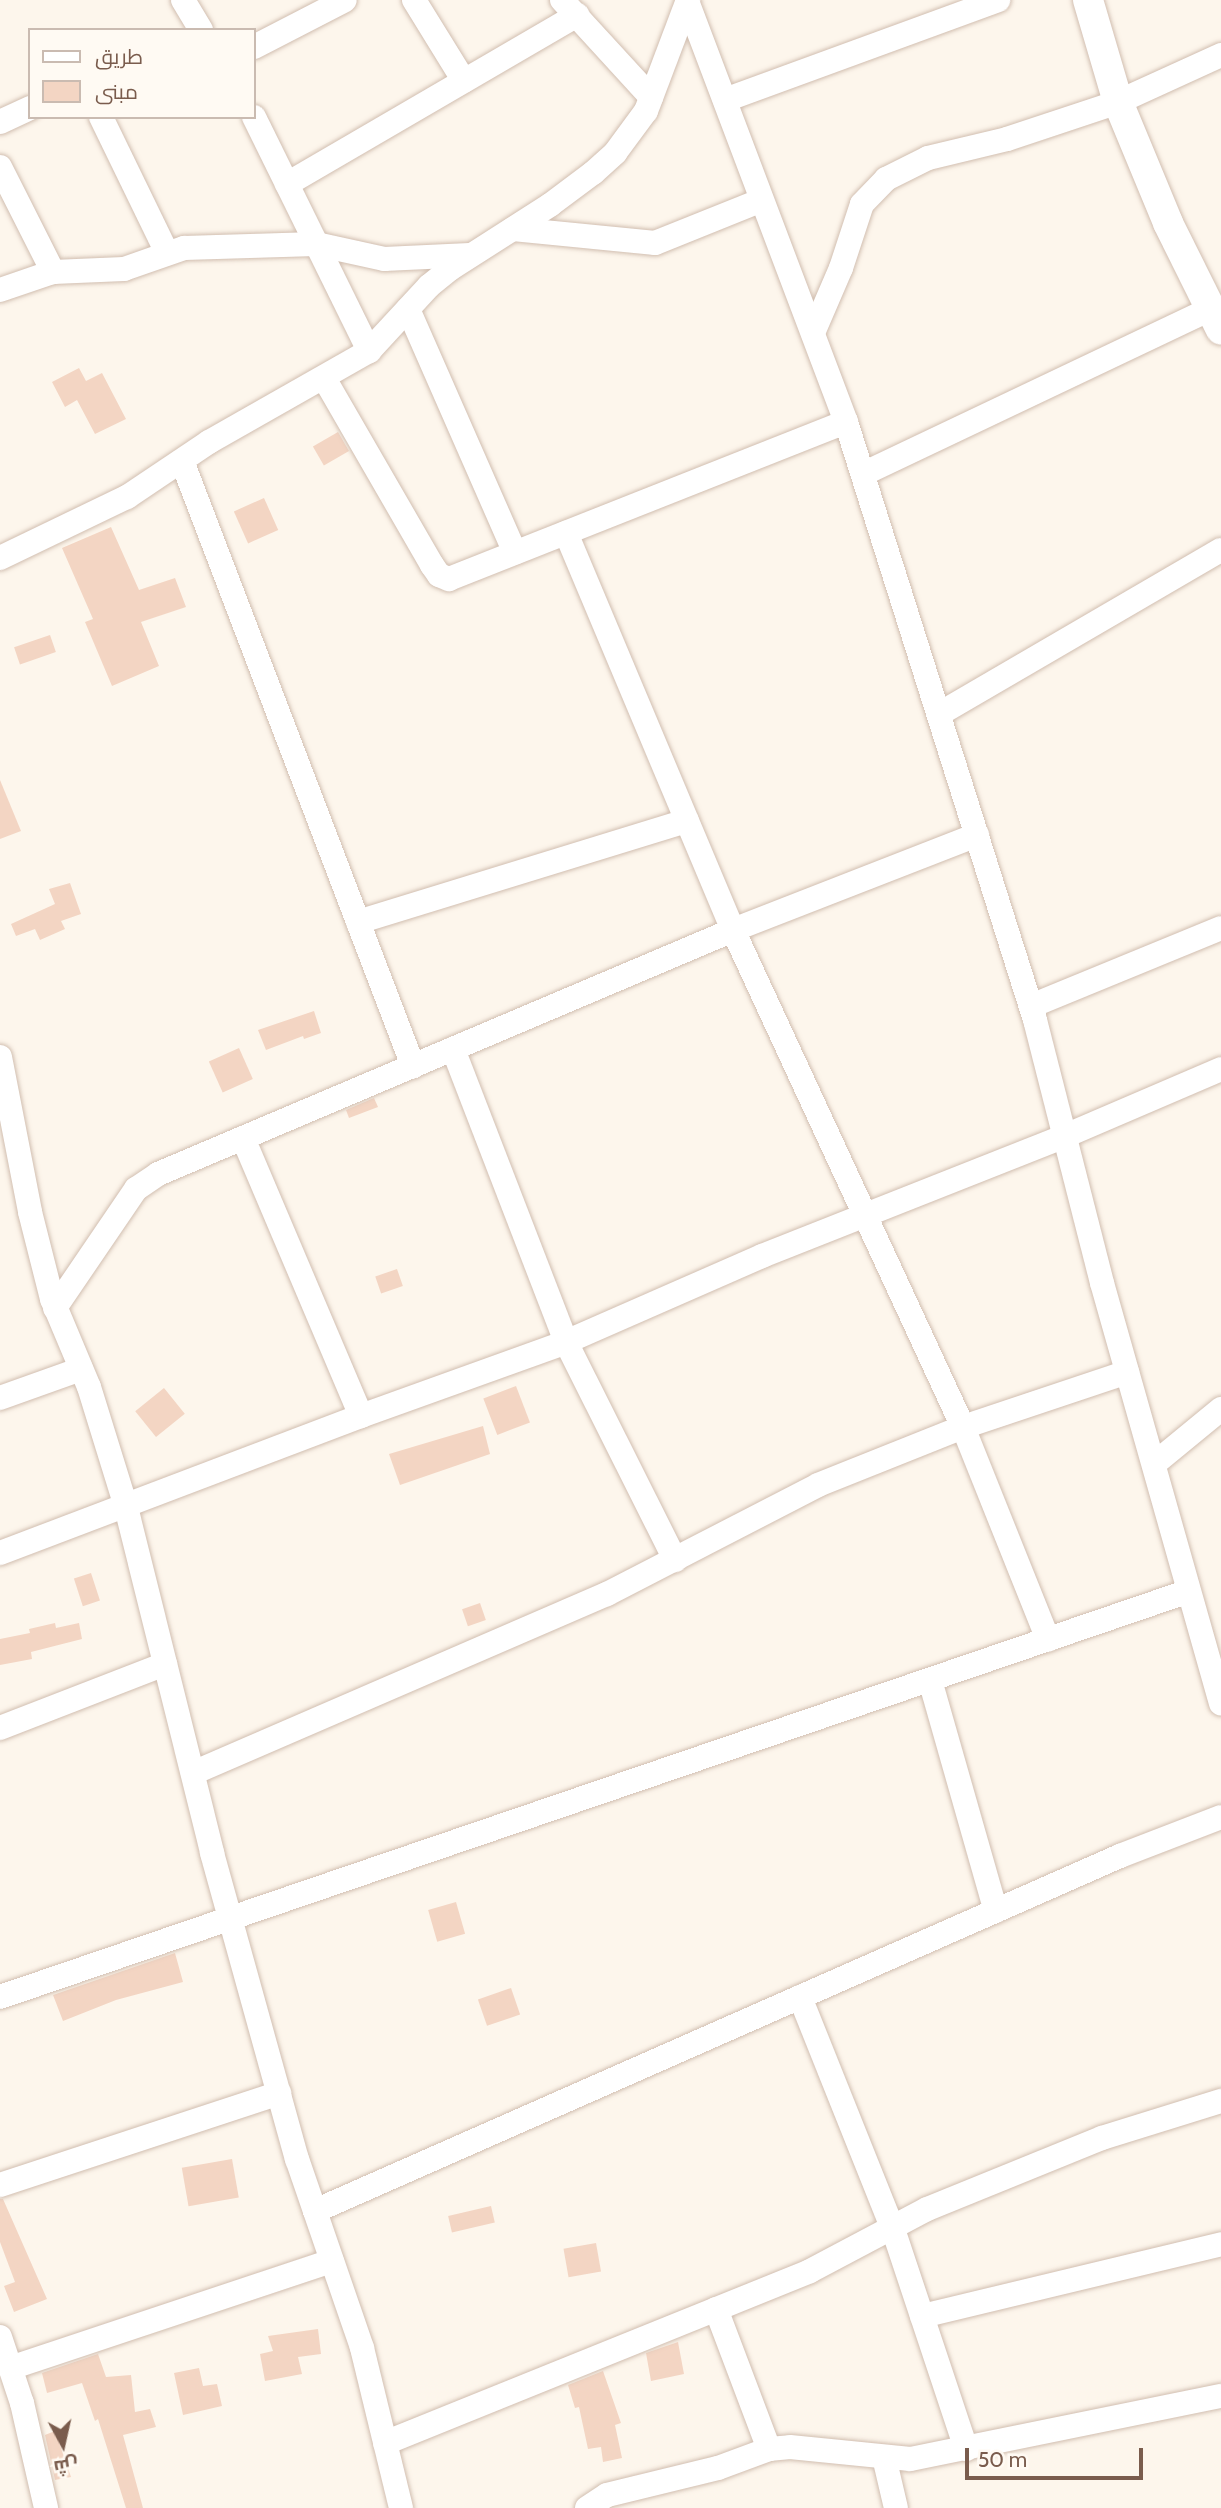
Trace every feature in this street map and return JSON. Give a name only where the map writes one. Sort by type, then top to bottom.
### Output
[{"type":"street","points":[[183,0],[200,28]]},
{"type":"street","points":[[256,46],[343,0]]},
{"type":"street","points":[[414,0],[464,81]]},
{"type":"street","points":[[724,100],[998,0]]},
{"type":"street","points":[[863,474],[1215,310],[1168,223],[1118,102],[1088,0]]},
{"type":"street","points":[[688,1],[846,422],[1031,1006],[1127,1372],[1189,1591],[1216,1669],[1221,1703]]},
{"type":"street","points":[[0,558],[127,497],[209,442],[369,352],[429,286],[550,205],[615,153],[646,111],[688,1]]},
{"type":"street","points":[[287,184],[464,81],[569,8],[651,97]]},
{"type":"street","points":[[813,334],[841,268],[862,204],[886,179],[928,158],[1007,139],[1118,102],[1221,55]]},
{"type":"street","points":[[0,122],[28,109]]},
{"type":"street","points":[[102,119],[167,253]]},
{"type":"street","points":[[255,119],[369,352]]},
{"type":"street","points":[[1,170],[53,272]]},
{"type":"street","points":[[513,229],[655,243],[762,200]]},
{"type":"street","points":[[0,290],[53,272],[124,269],[184,248],[316,244],[384,259],[473,255]]},
{"type":"street","points":[[408,309],[515,553]]},
{"type":"street","points":[[324,378],[439,575],[449,579],[846,422]]},
{"type":"street","points":[[182,461],[413,1066]]},
{"type":"street","points":[[566,533],[733,930],[963,1427],[1048,1640]]},
{"type":"street","points":[[939,714],[1221,551]]},
{"type":"street","points":[[358,922],[687,821]]},
{"type":"street","points":[[55,1308],[136,1189],[158,1174],[733,930],[977,835]]},
{"type":"street","points":[[1031,1006],[1221,928]]},
{"type":"street","points":[[453,1049],[566,1342],[675,1560]]},
{"type":"street","points":[[0,1057],[11,1171],[30,1212],[55,1308],[81,1369],[125,1503],[230,1917],[315,2211],[362,2348],[401,2508]]},
{"type":"street","points":[[0,1553],[125,1503],[566,1342],[762,1256],[1065,1136],[1221,1069]]},
{"type":"street","points":[[243,1138],[361,1416]]},
{"type":"street","points":[[0,1398],[81,1369]]},
{"type":"street","points":[[192,1773],[607,1594],[818,1485],[963,1427],[1127,1372]]},
{"type":"street","points":[[1154,1465],[1221,1409]]},
{"type":"street","points":[[0,1997],[1189,1591]]},
{"type":"street","points":[[0,1728],[165,1664]]},
{"type":"street","points":[[930,1680],[996,1911]]},
{"type":"street","points":[[315,2211],[1120,1856],[1221,1817]]},
{"type":"street","points":[[800,1997],[892,2229],[966,2449]]},
{"type":"street","points":[[0,2185],[279,2093]]},
{"type":"street","points":[[386,2443],[810,2271],[927,2209],[1102,2138],[1221,2101]]},
{"type":"street","points":[[922,2316],[1221,2244]]},
{"type":"street","points":[[10,2368],[332,2261]]},
{"type":"street","points":[[716,2309],[769,2449]]},
{"type":"street","points":[[0,2337],[22,2403],[46,2508]]},
{"type":"street","points":[[587,2508],[607,2496],[718,2468],[769,2449],[790,2447],[910,2459],[1221,2396]]},
{"type":"street","points":[[884,2456],[896,2508]]},
{"type":"building","points":[[79,368],[86,381],[102,373],[126,419],[95,434],[77,400],[65,407],[52,382]]},
{"type":"building","points":[[338,432],[349,451],[324,466],[313,446]]},
{"type":"building","points":[[264,498],[278,530],[248,543],[234,511]]},
{"type":"building","points":[[111,527],[139,590],[175,578],[186,607],[141,622],[159,666],[112,686],[85,622],[93,619],[62,548]]},
{"type":"building","points":[[50,635],[56,652],[20,664],[14,647]]},
{"type":"building","points":[[0,780],[21,831],[0,839]]},
{"type":"building","points":[[70,883],[81,914],[61,921],[65,929],[40,940],[35,929],[16,936],[11,924],[55,904],[49,889]]},
{"type":"building","points":[[314,1011],[321,1033],[304,1039],[303,1036],[266,1050],[258,1030]]},
{"type":"building","points":[[239,1048],[253,1079],[223,1092],[209,1061]]},
{"type":"building","points":[[374,1098],[378,1107],[349,1118],[346,1110]]},
{"type":"building","points":[[397,1269],[403,1286],[381,1294],[375,1276]]},
{"type":"building","points":[[516,1386],[530,1422],[497,1435],[483,1399]]},
{"type":"building","points":[[164,1388],[185,1414],[156,1437],[135,1411]]},
{"type":"building","points":[[483,1426],[490,1454],[400,1485],[389,1454]]},
{"type":"building","points":[[91,1573],[100,1601],[83,1606],[74,1579]]},
{"type":"building","points":[[480,1603],[486,1620],[468,1626],[462,1609]]},
{"type":"building","points":[[55,1623],[56,1628],[79,1623],[82,1639],[31,1652],[32,1659],[0,1665],[0,1639],[30,1633],[29,1629]]},
{"type":"building","points":[[456,1902],[465,1934],[437,1942],[428,1910]]},
{"type":"building","points":[[175,1953],[183,1982],[116,2000],[63,2021],[53,1995]]},
{"type":"building","points":[[511,1988],[520,2014],[487,2026],[478,1999]]},
{"type":"building","points":[[232,2159],[239,2197],[189,2206],[182,2168]]},
{"type":"building","points":[[0,2199],[3,2199],[47,2299],[14,2312],[4,2286],[15,2282],[0,2242]]},
{"type":"building","points":[[491,2206],[495,2223],[452,2232],[448,2216]]},
{"type":"building","points":[[596,2243],[601,2272],[569,2277],[564,2249]]},
{"type":"building","points":[[318,2329],[321,2354],[298,2357],[302,2374],[265,2381],[260,2354],[273,2351],[268,2336]]},
{"type":"building","points":[[678,2342],[684,2374],[651,2381],[646,2353]]},
{"type":"building","points":[[98,2354],[106,2377],[131,2375],[135,2412],[150,2409],[156,2427],[123,2435],[143,2508],[126,2508],[98,2419],[95,2421],[82,2383],[47,2393],[42,2373]]},
{"type":"building","points":[[199,2368],[203,2386],[217,2384],[222,2406],[183,2415],[174,2373]]},
{"type":"building","points":[[603,2371],[621,2423],[615,2425],[622,2458],[603,2462],[601,2447],[588,2449],[579,2407],[575,2408],[568,2385]]},
{"type":"building","points":[[55,2431],[71,2477],[55,2480],[45,2435]]}]
